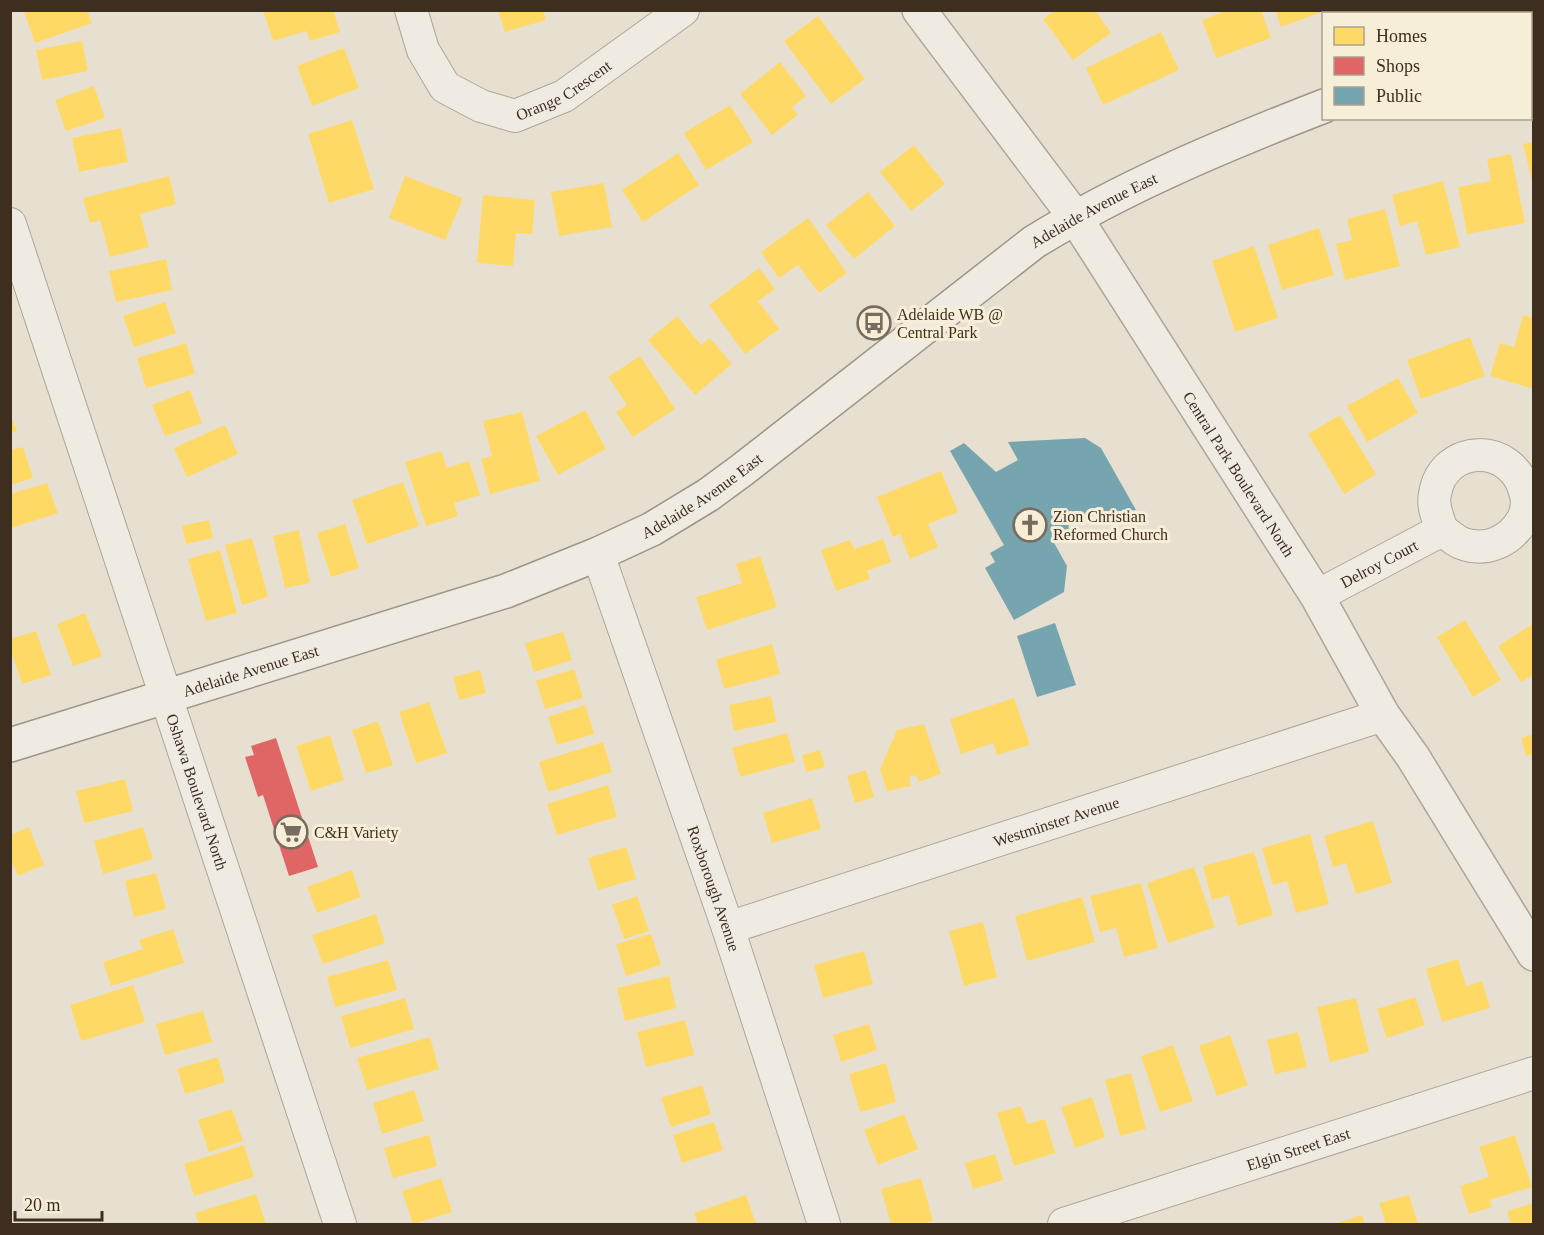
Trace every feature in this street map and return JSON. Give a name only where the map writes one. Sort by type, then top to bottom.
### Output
[{"type":"main road","name":"Central Park Boulevard North","points":[[919,10],[1075,217],[1317,596],[1383,715],[1413,757],[1533,954]]},
{"type":"main road","name":"Adelaide Avenue East","points":[[10,746],[167,695],[506,591],[598,554],[652,529],[708,495],[1034,242],[1075,217],[1136,186],[1241,139],[1322,106]]},
{"type":"street","name":"Orange Crescent","points":[[411,10],[423,50],[445,87],[481,106],[515,116],[564,96],[683,10]]},
{"type":"street","name":"Oshawa Boulevard North","points":[[10,224],[340,1224]]},
{"type":"street","name":"Delroy Court","points":[[1317,596],[1442,530]]},
{"type":"street","name":"Roxborough Avenue","points":[[598,554],[728,928],[825,1224]]},
{"type":"street","name":"Westminster Avenue","points":[[728,928],[1383,715]]},
{"type":"street","name":"Elgin Street East","points":[[1064,1224],[1533,1073]]},
{"type":"building: Homes","points":[[28,10],[87,10],[92,23],[35,43],[24,12]]},
{"type":"building: Homes","points":[[263,10],[333,10],[340,32],[310,41],[306,31],[273,41]]},
{"type":"building: Homes","points":[[498,10],[543,10],[546,20],[505,32]]},
{"type":"building: Homes","points":[[1055,10],[1095,10],[1111,33],[1073,60],[1043,19]]},
{"type":"building: Homes","points":[[1228,10],[1261,10],[1271,38],[1216,58],[1202,20]]},
{"type":"building: Homes","points":[[1275,10],[1325,10],[1325,11],[1281,27]]},
{"type":"building: Homes","points":[[818,16],[865,79],[831,104],[784,41]]},
{"type":"building: Homes","points":[[1161,32],[1179,70],[1103,105],[1086,68]]},
{"type":"building: Homes","points":[[82,41],[88,71],[42,80],[36,50]]},
{"type":"building: Homes","points":[[344,48],[359,88],[312,106],[297,66]]},
{"type":"building: Homes","points":[[780,62],[806,96],[792,107],[798,115],[772,135],[740,94]]},
{"type":"building: Homes","points":[[94,86],[105,118],[66,131],[55,100]]},
{"type":"building: Homes","points":[[730,105],[753,142],[706,170],[684,133]]},
{"type":"building: Homes","points":[[352,120],[374,189],[329,203],[308,134]]},
{"type":"building: Homes","points":[[121,128],[128,162],[79,172],[72,138]]},
{"type":"building: Homes","points":[[1534,142],[1534,184],[1533,185],[1523,144]]},
{"type":"building: Homes","points":[[914,145],[945,184],[911,211],[880,172]]},
{"type":"building: Homes","points":[[678,153],[699,185],[643,222],[622,190]]},
{"type":"building: Homes","points":[[1511,154],[1525,223],[1467,234],[1458,187],[1491,181],[1487,159]]},
{"type":"building: Homes","points":[[169,176],[176,204],[140,214],[149,247],[110,257],[100,220],[90,223],[83,198]]},
{"type":"building: Homes","points":[[405,176],[463,198],[445,240],[389,218]]},
{"type":"building: Homes","points":[[1443,181],[1460,247],[1426,255],[1417,221],[1400,226],[1392,195]]},
{"type":"building: Homes","points":[[604,183],[612,227],[559,236],[551,192]]},
{"type":"building: Homes","points":[[868,192],[895,226],[854,259],[826,225]]},
{"type":"building: Homes","points":[[483,195],[535,200],[532,234],[516,233],[513,266],[477,263]]},
{"type":"building: Homes","points":[[1385,209],[1400,266],[1345,280],[1336,244],[1352,240],[1347,219]]},
{"type":"building: Homes","points":[[808,218],[847,273],[819,293],[798,265],[779,278],[761,252]]},
{"type":"building: Homes","points":[[1319,228],[1334,275],[1282,290],[1268,245]]},
{"type":"building: Homes","points":[[1254,246],[1278,318],[1235,332],[1212,261]]},
{"type":"building: Homes","points":[[166,259],[172,290],[116,302],[109,271]]},
{"type":"building: Homes","points":[[759,268],[775,289],[758,301],[779,329],[745,354],[709,305]]},
{"type":"building: Homes","points":[[165,302],[176,333],[134,347],[123,316]]},
{"type":"building: Homes","points":[[1523,315],[1534,318],[1534,389],[1490,376],[1500,343],[1514,347]]},
{"type":"building: Homes","points":[[677,316],[701,345],[710,338],[732,364],[695,395],[648,340]]},
{"type":"building: Homes","points":[[1470,337],[1485,376],[1421,399],[1407,360]]},
{"type":"building: Homes","points":[[186,343],[195,374],[146,388],[137,358]]},
{"type":"building: Homes","points":[[640,356],[675,409],[633,437],[616,412],[627,405],[608,377]]},
{"type":"building: Homes","points":[[1398,378],[1418,413],[1367,442],[1347,406]]},
{"type":"building: Homes","points":[[190,390],[202,423],[165,436],[152,405]]},
{"type":"building: Homes","points":[[585,410],[606,449],[558,475],[536,436]]},
{"type":"building: Homes","points":[[522,412],[540,481],[490,494],[481,459],[492,456],[483,421]]},
{"type":"building: Homes","points":[[10,414],[17,431],[10,433]]},
{"type":"building: Homes","points":[[1340,415],[1376,474],[1344,494],[1308,434]]},
{"type":"building: Homes","points":[[225,425],[238,454],[187,477],[174,448]]},
{"type":"building: Homes","points":[[23,447],[33,478],[10,485],[10,450]]},
{"type":"building: Homes","points":[[441,451],[447,468],[469,461],[480,495],[454,503],[458,516],[426,526],[405,462]]},
{"type":"building: Homes","points":[[941,471],[958,512],[928,524],[938,547],[910,559],[900,534],[893,537],[877,497]]},
{"type":"building: Homes","points":[[403,482],[419,526],[367,544],[352,500]]},
{"type":"building: Homes","points":[[47,483],[58,513],[11,528],[10,494]]},
{"type":"building: Homes","points":[[209,520],[213,538],[186,544],[182,526]]},
{"type":"building: Homes","points":[[345,524],[359,568],[331,577],[317,533]]},
{"type":"building: Homes","points":[[299,530],[310,583],[285,588],[273,536]]},
{"type":"building: Homes","points":[[252,538],[268,597],[242,605],[225,545]]},
{"type":"building: Homes","points":[[883,539],[891,562],[867,571],[870,579],[836,591],[821,550],[850,540],[854,549]]},
{"type":"building: Homes","points":[[220,550],[237,613],[206,621],[188,559]]},
{"type":"building: Homes","points":[[760,556],[777,607],[707,630],[696,597],[742,583],[736,564]]},
{"type":"building: Homes","points":[[85,613],[102,656],[73,666],[57,624]]},
{"type":"building: Homes","points":[[1465,620],[1501,680],[1473,697],[1437,637]]},
{"type":"building: Homes","points":[[1534,623],[1534,674],[1521,682],[1498,646]]},
{"type":"building: Homes","points":[[36,631],[51,675],[22,684],[10,648],[10,639]]},
{"type":"building: Homes","points":[[563,632],[572,660],[534,672],[525,643]]},
{"type":"building: Homes","points":[[772,644],[780,674],[724,689],[716,659]]},
{"type":"building: Homes","points":[[574,669],[583,698],[545,709],[536,681]]},
{"type":"building: Homes","points":[[480,670],[486,693],[459,700],[453,677]]},
{"type":"building: Homes","points":[[771,696],[776,722],[734,731],[729,705]]},
{"type":"building: Homes","points":[[1014,698],[1030,745],[997,755],[993,743],[961,754],[950,719]]},
{"type":"building: Homes","points":[[429,702],[447,753],[416,763],[399,712]]},
{"type":"building: Homes","points":[[585,705],[594,734],[557,745],[548,717]]},
{"type":"building: Homes","points":[[378,721],[393,765],[366,773],[352,730]]},
{"type":"building: Homes","points":[[924,724],[941,774],[919,782],[916,775],[909,777],[911,786],[887,791],[880,769],[897,730]]},
{"type":"building: Homes","points":[[787,733],[795,762],[740,777],[732,748]]},
{"type":"building: Homes","points":[[1534,734],[1534,754],[1526,756],[1521,738]]},
{"type":"building: Homes","points":[[330,735],[344,780],[311,791],[296,746]]},
{"type":"building: Homes","points":[[603,742],[612,772],[548,792],[539,762]]},
{"type":"building: Homes","points":[[820,750],[825,767],[806,772],[802,755]]},
{"type":"building: Homes","points":[[866,770],[874,797],[855,803],[847,776]]},
{"type":"building: Homes","points":[[125,779],[133,811],[84,823],[76,791]]},
{"type":"building: Homes","points":[[608,785],[617,817],[557,835],[547,804]]},
{"type":"building: Homes","points":[[812,798],[821,829],[772,843],[763,813]]},
{"type":"building: Homes","points":[[1373,821],[1392,883],[1356,894],[1346,863],[1333,867],[1324,836]]},
{"type":"building: Homes","points":[[29,827],[44,865],[18,876],[10,858],[10,835]]},
{"type":"building: Homes","points":[[143,827],[153,859],[103,874],[94,841]]},
{"type":"building: Homes","points":[[1310,834],[1329,904],[1296,913],[1287,881],[1273,885],[1262,848]]},
{"type":"building: Homes","points":[[626,847],[636,879],[598,890],[588,858]]},
{"type":"building: Homes","points":[[1254,852],[1273,915],[1238,926],[1229,895],[1212,900],[1203,866]]},
{"type":"building: Homes","points":[[1194,867],[1215,927],[1168,943],[1147,883]]},
{"type":"building: Homes","points":[[352,870],[361,897],[317,913],[307,887]]},
{"type":"building: Homes","points":[[156,873],[166,909],[134,917],[125,881]]},
{"type":"building: Homes","points":[[1141,883],[1158,948],[1124,957],[1116,928],[1100,932],[1090,896]]},
{"type":"building: Homes","points":[[637,896],[649,931],[624,939],[612,905]]},
{"type":"building: Homes","points":[[1082,897],[1095,942],[1027,961],[1015,916]]},
{"type":"building: Homes","points":[[376,914],[385,943],[323,964],[312,935]]},
{"type":"building: Homes","points":[[983,922],[997,977],[964,986],[949,931]]},
{"type":"building: Homes","points":[[173,929],[184,963],[111,986],[103,962],[143,949],[139,940]]},
{"type":"building: Homes","points":[[651,934],[661,965],[626,976],[616,944]]},
{"type":"building: Homes","points":[[864,951],[873,984],[823,998],[814,965]]},
{"type":"building: Homes","points":[[1458,959],[1466,986],[1482,981],[1490,1008],[1442,1022],[1426,969]]},
{"type":"building: Homes","points":[[388,960],[397,990],[335,1007],[327,977]]},
{"type":"building: Homes","points":[[669,976],[676,1008],[625,1021],[617,988]]},
{"type":"building: Homes","points":[[133,985],[145,1022],[81,1041],[70,1005]]},
{"type":"building: Homes","points":[[1415,997],[1425,1025],[1387,1038],[1377,1009]]},
{"type":"building: Homes","points":[[405,998],[414,1029],[350,1048],[341,1016]]},
{"type":"building: Homes","points":[[1356,998],[1369,1052],[1330,1062],[1317,1007]]},
{"type":"building: Homes","points":[[203,1011],[212,1042],[165,1055],[156,1024]]},
{"type":"building: Homes","points":[[685,1020],[694,1055],[646,1067],[637,1032]]},
{"type":"building: Homes","points":[[869,1024],[877,1050],[841,1062],[833,1035]]},
{"type":"building: Homes","points":[[1298,1032],[1307,1067],[1275,1074],[1267,1040]]},
{"type":"building: Homes","points":[[1230,1035],[1248,1085],[1217,1096],[1199,1046]]},
{"type":"building: Homes","points":[[430,1037],[439,1069],[367,1090],[357,1058]]},
{"type":"building: Homes","points":[[1173,1045],[1193,1101],[1160,1112],[1141,1056]]},
{"type":"building: Homes","points":[[218,1057],[225,1082],[185,1094],[177,1069]]},
{"type":"building: Homes","points":[[886,1063],[896,1102],[860,1112],[849,1074]]},
{"type":"building: Homes","points":[[1131,1073],[1146,1129],[1120,1136],[1105,1080]]},
{"type":"building: Homes","points":[[702,1085],[711,1114],[671,1127],[661,1098]]},
{"type":"building: Homes","points":[[414,1090],[424,1121],[382,1134],[373,1103]]},
{"type":"building: Homes","points":[[1092,1097],[1105,1137],[1075,1148],[1061,1107]]},
{"type":"building: Homes","points":[[1021,1106],[1027,1124],[1045,1119],[1055,1153],[1014,1166],[997,1113]]},
{"type":"building: Homes","points":[[232,1109],[243,1141],[209,1152],[198,1120]]},
{"type":"building: Homes","points":[[904,1114],[918,1149],[878,1165],[864,1130]]},
{"type":"building: Homes","points":[[714,1122],[723,1150],[682,1163],[673,1135]]},
{"type":"building: Homes","points":[[429,1135],[437,1166],[393,1178],[384,1148]]},
{"type":"building: Homes","points":[[1515,1135],[1532,1187],[1490,1200],[1492,1207],[1469,1214],[1460,1186],[1489,1177],[1479,1147]]},
{"type":"building: Homes","points":[[244,1145],[254,1177],[194,1196],[184,1164]]},
{"type":"building: Homes","points":[[995,1154],[1003,1180],[973,1189],[965,1163]]},
{"type":"building: Homes","points":[[441,1178],[452,1212],[413,1224],[402,1191]]},
{"type":"building: Homes","points":[[921,1178],[933,1221],[921,1224],[891,1224],[881,1189]]},
{"type":"building: Homes","points":[[256,1194],[266,1224],[199,1224],[195,1213]]},
{"type":"building: Homes","points":[[746,1195],[756,1224],[698,1224],[694,1213]]},
{"type":"building: Homes","points":[[1409,1195],[1418,1224],[1386,1224],[1379,1203]]},
{"type":"building: Homes","points":[[1534,1203],[1534,1224],[1511,1224],[1507,1211]]},
{"type":"building: Homes","points":[[1362,1215],[1365,1224],[1334,1224]]},
{"type":"building: Shops","name":"C&H Variety","points":[[276,738],[318,867],[289,876],[263,795],[258,797],[245,757],[254,755],[251,746]]},
{"type":"building: Public","name":"Zion Christian Reformed Church","points":[[1085,438],[1101,448],[1136,510],[1068,518],[1069,533],[1053,541],[1067,566],[1064,592],[1014,620],[985,568],[995,562],[990,553],[1004,545],[950,451],[964,443],[996,472],[1018,460],[1008,442]]},
{"type":"building: Public","points":[[1055,623],[1076,685],[1037,697],[1017,636]]},
{"type":"place","name":"Adelaide WB @ Central Park","points":[[874,323]]},
{"type":"place","name":"Zion Christian Reformed Church","points":[[1030,525]]},
{"type":"place","name":"C&H Variety","points":[[291,832]]}]
